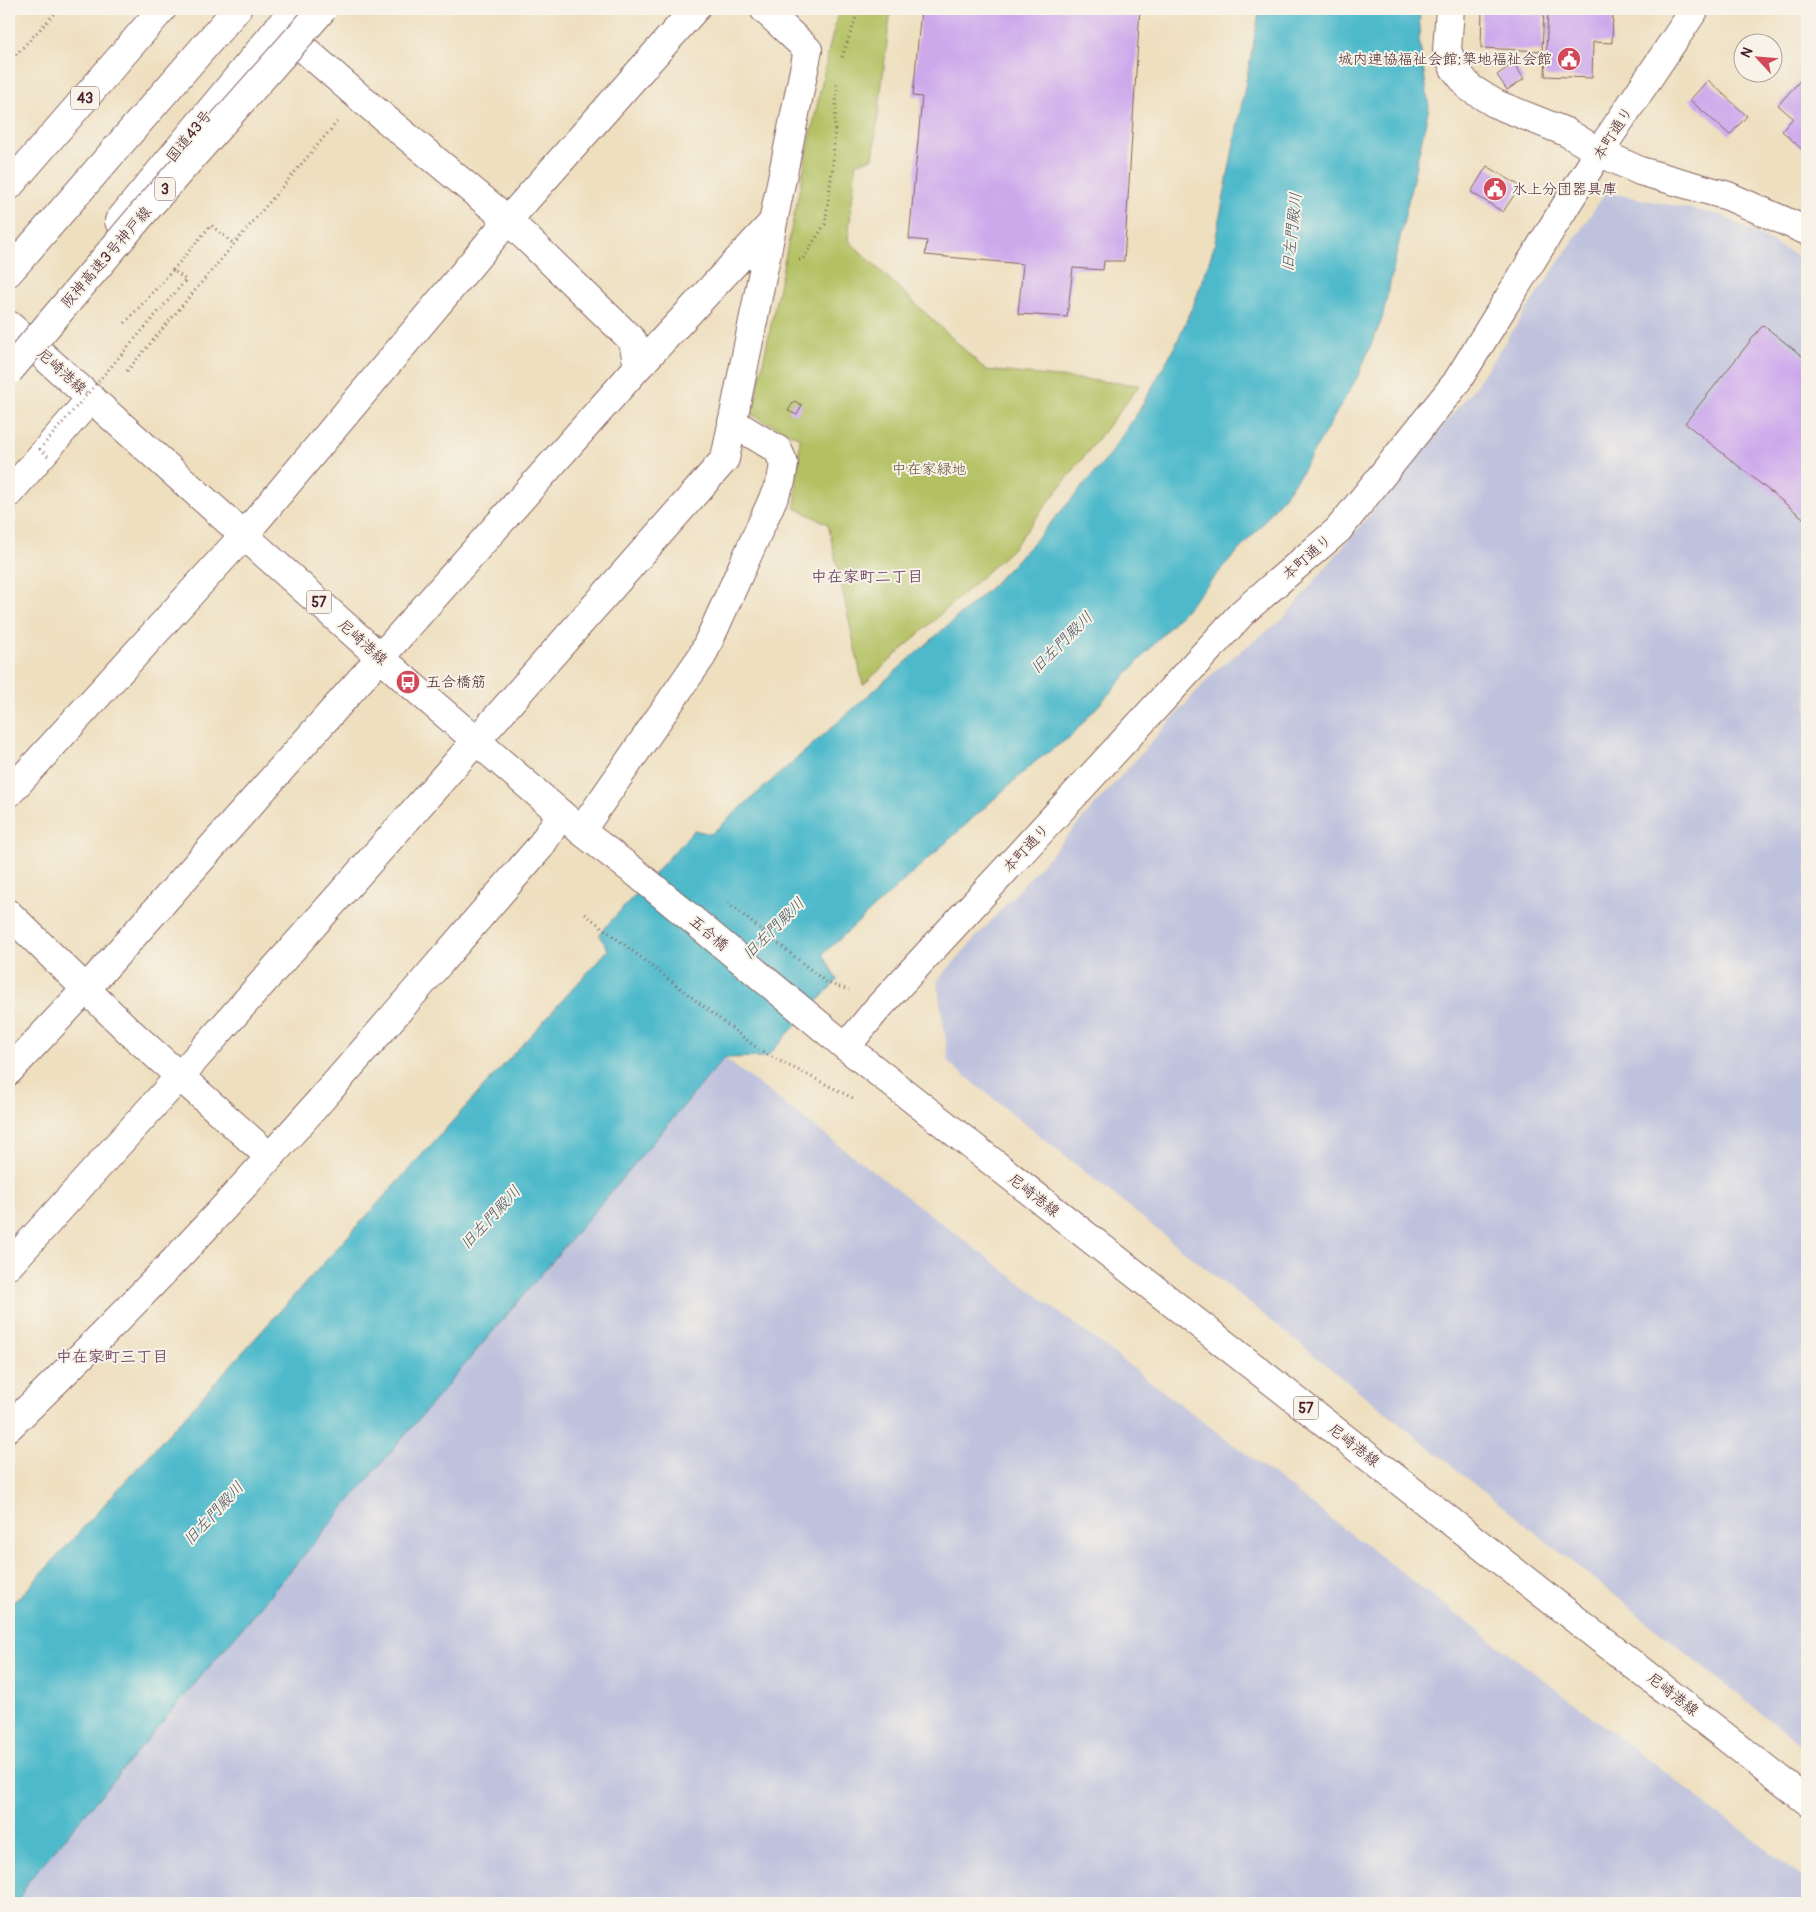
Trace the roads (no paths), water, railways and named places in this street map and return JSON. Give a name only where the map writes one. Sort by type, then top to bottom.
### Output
[{"type":"main road","name":"43","points":[[9,186],[162,9]]},
{"type":"main road","points":[[9,272],[237,9]]},
{"type":"main road","name":"阪神高速3号神戸線","points":[[9,371],[144,212],[323,9]]},
{"type":"main road","points":[[9,793],[244,535],[508,220],[695,9]]},
{"type":"main road","points":[[9,1265],[180,1076],[725,459],[808,50],[764,9]]},
{"type":"main road","points":[[1450,9],[1447,50],[1454,68],[1470,88],[1496,104],[1566,132],[1599,152],[1640,171],[1728,196],[1807,231]]},
{"type":"main road","name":"本町通り","points":[[846,1048],[877,1010],[1243,612],[1338,530],[1456,383],[1599,152],[1695,9]]},
{"type":"main road","points":[[286,18],[359,97],[508,220],[633,341],[638,367]]},
{"type":"main road","name":"国道43号","points":[[14,339],[286,18]]},
{"type":"main road","points":[[9,1071],[86,989],[638,367],[773,222]]},
{"type":"main road","name":"尼崎港線","points":[[14,339],[91,398],[475,741],[571,822],[635,872]]},
{"type":"main road","points":[[633,341],[660,344]]},
{"type":"main road","points":[[9,493],[91,398]]},
{"type":"main road","points":[[9,1427],[62,1376],[270,1156],[540,847],[609,793],[702,656],[780,481],[784,464],[778,450],[732,422]]},
{"type":"main road","name":"五合橋","points":[[635,872],[806,1014]]},
{"type":"main road","points":[[9,914],[86,989],[270,1156]]},
{"type":"main road","name":"尼崎港線","points":[[806,1014],[846,1048],[1624,1655],[1807,1801]]},
{"type":"water","name":"旧左門殿川","points":[[1260,9],[1420,9],[1419,39],[1429,107],[1382,319],[1358,376],[1300,475],[1259,528],[1070,737],[1036,761],[823,954],[837,980],[767,1057],[724,1058],[29,1880],[18,1903],[9,1903],[9,1605],[21,1596],[608,950],[599,934],[694,830],[711,834],[990,588],[1033,543],[1105,461],[1140,409],[1176,344],[1195,301],[1214,247]]},
{"type":"place","name":"城内連協福祉会館;築地福祉会館","points":[[1569,59]]},
{"type":"place","name":"水上分団器具庫","points":[[1495,189]]},
{"type":"place","name":"五合橋筋","points":[[408,682]]},
{"type":"district","name":"中在家町二丁目","points":[[867,576]]},
{"type":"district","name":"中在家町三丁目","points":[[112,1356]]},
{"type":"park label","name":"中在家緑地","points":[[929,469]]}]
